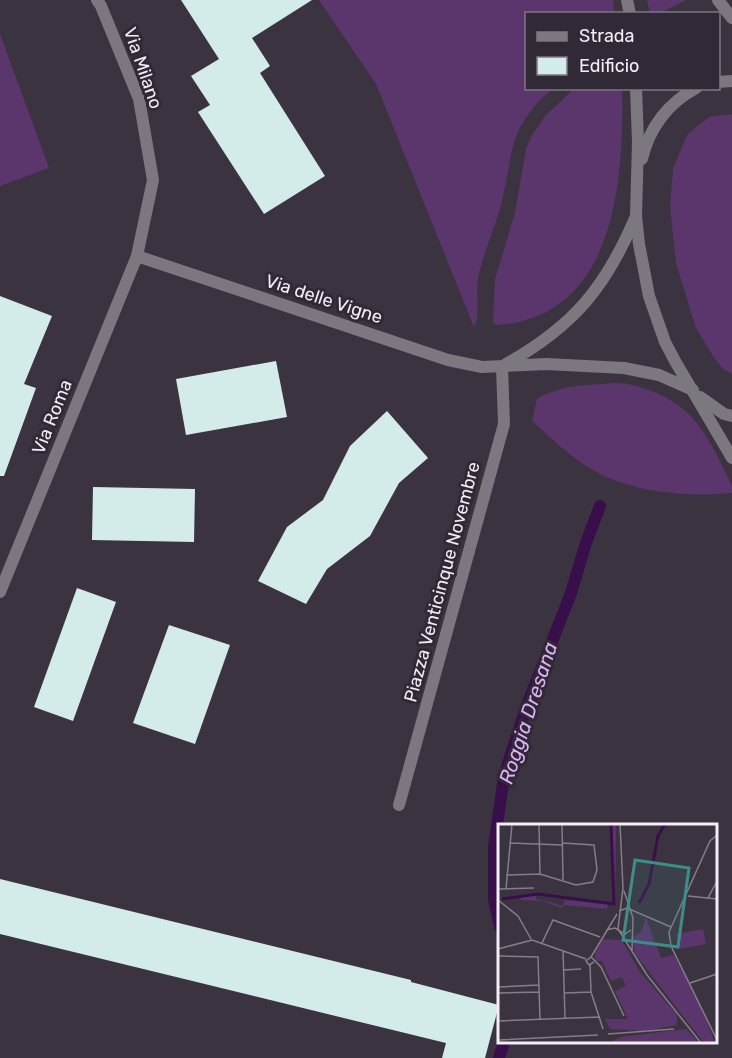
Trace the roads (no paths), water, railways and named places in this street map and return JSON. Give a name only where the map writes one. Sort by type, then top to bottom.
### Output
[{"type":"street","name":"Via Milano","points":[[97,0],[139,99],[153,180],[137,256]]},
{"type":"street","points":[[718,0],[732,18]]},
{"type":"street","points":[[636,90],[636,216],[649,296],[665,342],[732,458]]},
{"type":"street","points":[[636,190],[644,148],[652,132],[669,107],[678,98],[692,90]]},
{"type":"street","points":[[502,367],[540,344],[580,311],[605,279],[625,243],[636,216]]},
{"type":"street","name":"Via delle Vigne","points":[[137,256],[448,360],[482,367],[546,364],[634,370],[659,375],[693,390]]},
{"type":"street","name":"Via Roma","points":[[0,592],[137,256]]},
{"type":"street","name":"Piazza Venticinque Novembre","points":[[399,805],[504,424],[502,367]]},
{"type":"street","points":[[693,390],[716,409],[732,416]]},
{"type":"waterway","name":"Roggia Dresana","points":[[498,918],[494,899],[494,847],[504,776],[526,708],[571,593],[600,506]]},
{"type":"waterway","name":"Roggia Dresana","points":[[499,1058],[504,1043]]}]
